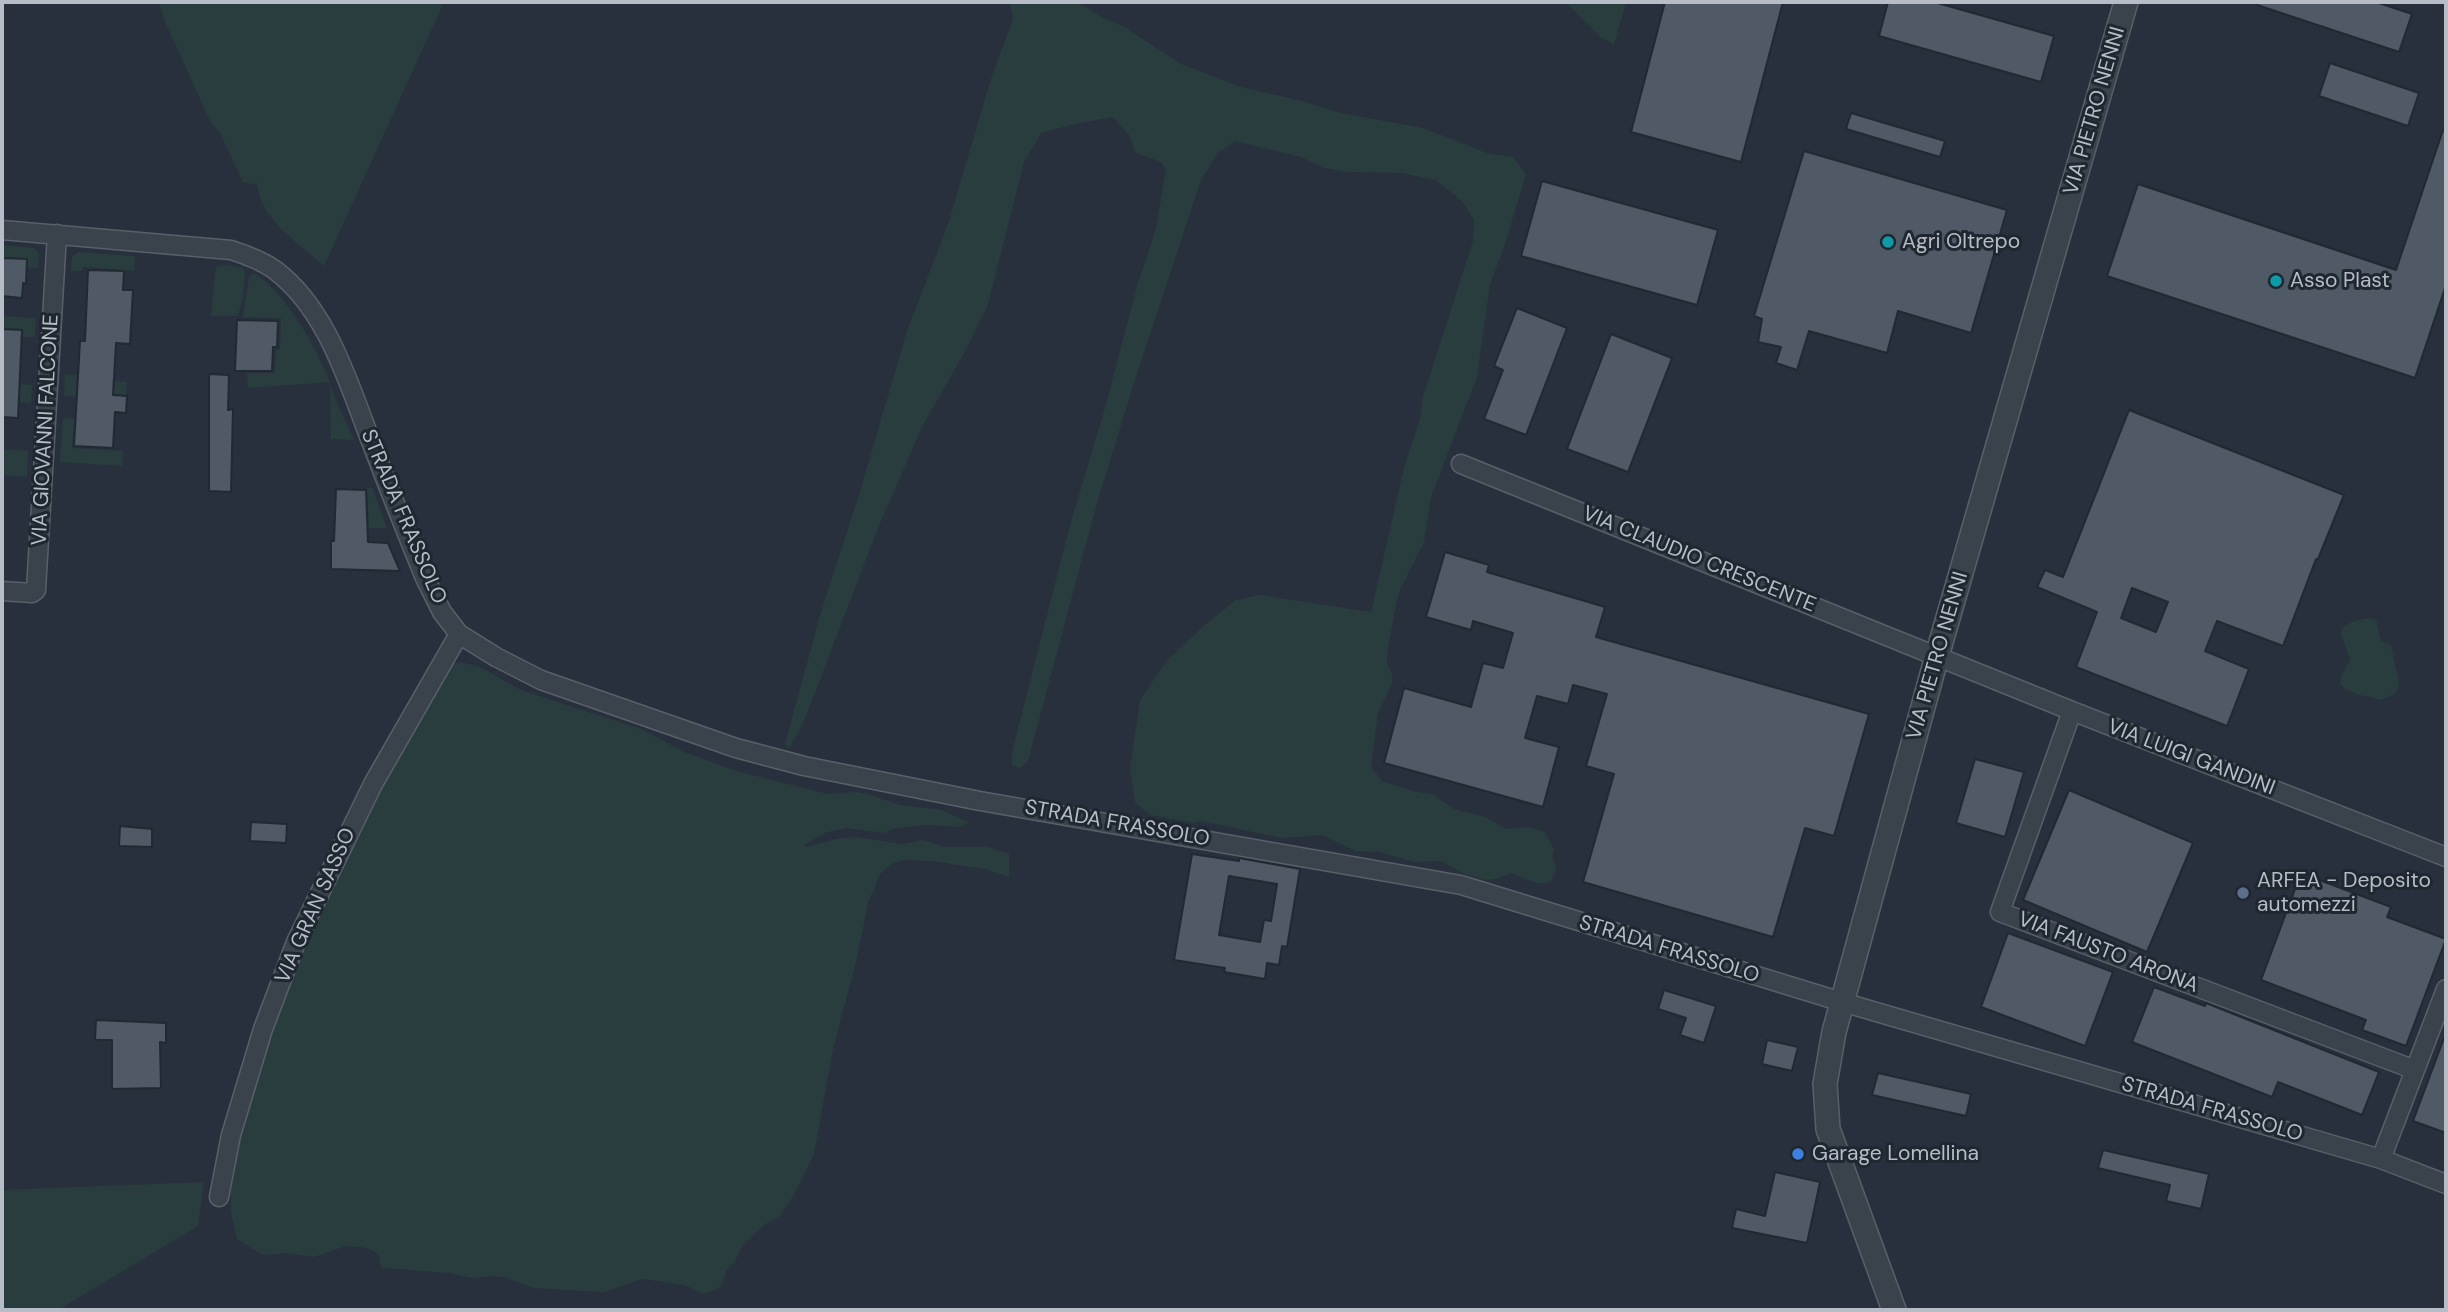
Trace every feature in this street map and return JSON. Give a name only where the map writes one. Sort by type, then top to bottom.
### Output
[{"type":"street","name":"VIA PIETRO NENNI","points":[[1894,1310],[1828,1129],[1825,1084],[1834,1032],[1937,656],[2126,2]]},
{"type":"street","name":"STRADA FRASSOLO","points":[[2,230],[231,250],[254,257],[275,270],[313,312],[338,356],[425,578],[442,612],[460,634],[496,657],[541,680],[736,748],[804,766],[953,796],[1461,886],[1842,1002],[2381,1159],[2446,1184]]},
{"type":"street","name":"VIA GIOVANNI FALCONE","points":[[2,591],[32,593],[36,590],[57,234]]},
{"type":"street","name":"VIA CLAUDIO CRESCENTE","points":[[1461,464],[1937,656]]},
{"type":"street","name":"VIA GRAN SASSO","points":[[219,1197],[231,1135],[263,1029],[296,942],[373,784],[460,634]]},
{"type":"street","name":"VIA LUIGI GANDINI","points":[[1937,656],[2072,712],[2446,857]]},
{"type":"street","name":"VIA FAUSTO ARONA","points":[[2072,712],[2000,912],[2415,1070]]},
{"type":"street","points":[[2381,1159],[2446,989]]},
{"type":"shaded area","points":[[159,2],[444,2],[324,266],[272,219],[259,196],[257,183],[243,182],[220,133],[211,123],[165,22]]},
{"type":"shaded area","points":[[1010,2],[1077,2],[1103,18],[1123,26],[1181,64],[1241,87],[1341,113],[1423,128],[1490,154],[1513,157],[1526,174],[1490,284],[1477,377],[1431,497],[1424,542],[1397,600],[1387,653],[1392,684],[1378,713],[1371,767],[1382,781],[1412,791],[1432,794],[1454,809],[1485,817],[1507,829],[1529,827],[1545,832],[1554,850],[1552,857],[1556,867],[1552,879],[1547,883],[1535,882],[1510,873],[1487,880],[1464,874],[1441,861],[1415,862],[1379,852],[1356,851],[1322,835],[1282,838],[1201,821],[1195,823],[1150,815],[1135,802],[1130,768],[1140,700],[1167,660],[1206,624],[1236,600],[1260,595],[1371,612],[1405,464],[1420,419],[1423,397],[1473,241],[1474,220],[1462,201],[1435,180],[1402,173],[1346,172],[1324,168],[1301,157],[1235,141],[1217,153],[1200,183],[1134,383],[1097,503],[1028,761],[1020,768],[1012,765],[1012,752],[1070,525],[1107,401],[1137,286],[1156,229],[1166,169],[1161,162],[1136,153],[1129,135],[1113,117],[1041,133],[1024,162],[988,304],[969,344],[921,429],[878,528],[803,724],[789,748],[785,744],[820,615],[907,331],[948,224],[991,79],[1013,19]]},
{"type":"shaded area","points":[[1565,2],[1626,2],[1614,45],[1602,38]]},
{"type":"shaded area","points":[[2,245],[34,248],[39,253],[38,268],[27,267],[27,259],[2,257]]},
{"type":"shaded area","points":[[78,252],[135,256],[134,271],[83,267],[82,271],[71,271],[72,257]]},
{"type":"shaded area","points":[[227,265],[243,268],[245,272],[238,316],[211,316],[216,267]]},
{"type":"shaded area","points":[[254,273],[278,294],[299,322],[330,382],[248,388],[247,373],[275,373],[276,350],[280,349],[281,318],[243,317],[249,277]]},
{"type":"shaded area","points":[[2,316],[36,318],[35,337],[23,337],[23,330],[2,329]]},
{"type":"shaded area","points":[[65,374],[76,375],[76,385],[115,387],[115,381],[127,382],[126,395],[110,394],[109,399],[64,396]]},
{"type":"shaded area","points":[[2,383],[32,385],[31,403],[20,402],[20,394],[2,393]]},
{"type":"shaded area","points":[[330,387],[354,440],[331,439]]},
{"type":"shaded area","points":[[63,418],[74,419],[72,448],[123,451],[122,466],[60,462]]},
{"type":"shaded area","points":[[2,449],[28,451],[27,477],[2,475]]},
{"type":"shaded area","points":[[367,488],[372,488],[387,528],[369,528]]},
{"type":"shaded area","points":[[2369,618],[2376,620],[2381,641],[2391,645],[2399,682],[2396,692],[2381,700],[2354,693],[2340,684],[2350,659],[2341,633],[2342,628],[2354,621]]},
{"type":"shaded area","points":[[461,662],[480,667],[521,690],[641,729],[684,752],[736,771],[827,794],[856,792],[899,805],[942,810],[969,823],[957,827],[906,827],[885,833],[847,828],[827,832],[804,845],[806,847],[856,837],[902,844],[923,840],[944,847],[987,847],[1009,854],[1009,877],[985,869],[905,860],[893,863],[879,875],[869,899],[833,1049],[814,1154],[780,1216],[764,1225],[743,1245],[718,1289],[703,1294],[685,1285],[642,1279],[604,1292],[534,1288],[504,1277],[472,1278],[449,1273],[385,1268],[381,1267],[379,1256],[372,1250],[361,1247],[346,1246],[314,1257],[288,1253],[263,1255],[237,1239],[231,1212],[230,1177],[239,1133],[295,959],[352,836],[370,816],[373,799],[386,781],[394,760],[414,731],[448,665]]},
{"type":"shaded area","points":[[204,1182],[198,1226],[58,1310],[2,1310],[2,1190]]},
{"type":"building","points":[[1665,2],[1783,2],[1741,162],[1631,132]]},
{"type":"building","points":[[1888,2],[1934,2],[2054,36],[2041,82],[1879,36]]},
{"type":"building","points":[[2258,2],[2376,2],[2412,14],[2399,52],[2257,5]]},
{"type":"building","points":[[2330,63],[2419,93],[2408,126],[2319,96]]},
{"type":"building","points":[[1851,113],[1945,141],[1940,157],[1846,129]]},
{"type":"building","name":"Asso Plast","points":[[2443,130],[2446,131],[2446,285],[2415,378],[2107,276],[2138,184],[2396,270]]},
{"type":"building","name":"Agri Oltrepo","points":[[1804,151],[2007,210],[1971,333],[1898,311],[1887,353],[1809,331],[1797,370],[1776,363],[1781,347],[1758,342],[1762,319],[1754,316]]},
{"type":"building","points":[[1542,181],[1718,230],[1697,305],[1521,256]]},
{"type":"building","points":[[2,258],[27,259],[26,284],[23,283],[22,298],[2,296]]},
{"type":"building","points":[[88,270],[124,271],[123,290],[133,290],[130,344],[116,343],[113,395],[127,396],[126,413],[115,412],[113,448],[74,446],[80,341],[85,341]]},
{"type":"building","points":[[1517,308],[1567,328],[1526,435],[1484,419],[1503,370],[1494,366]]},
{"type":"building","points":[[237,320],[278,321],[277,347],[273,347],[272,371],[235,371]]},
{"type":"building","points":[[2,329],[22,330],[18,418],[2,417]]},
{"type":"building","points":[[1611,334],[1672,358],[1628,472],[1567,449]]},
{"type":"building","points":[[209,374],[229,375],[228,410],[233,409],[231,492],[209,491]]},
{"type":"building","points":[[2129,410],[2344,495],[2283,646],[2217,621],[2205,651],[2249,669],[2227,726],[2076,667],[2097,612],[2037,587],[2045,570],[2063,577]],"holes":[[[2132,588],[2168,602],[2156,632],[2121,618]]]},
{"type":"building","points":[[336,489],[366,490],[368,542],[388,543],[400,571],[331,569]]},
{"type":"building","points":[[1445,552],[1489,565],[1487,572],[1605,607],[1596,637],[1869,714],[1834,836],[1805,828],[1773,937],[1583,882],[1614,774],[1586,766],[1607,694],[1573,685],[1568,704],[1537,696],[1525,738],[1559,747],[1543,807],[1384,763],[1404,688],[1471,707],[1483,663],[1503,668],[1513,633],[1473,621],[1471,630],[1426,617]]},
{"type":"building","points":[[1975,759],[2024,772],[2005,837],[1956,823]]},
{"type":"building","points":[[2069,790],[2193,843],[2147,952],[2023,900]]},
{"type":"building","points":[[251,822],[287,824],[286,843],[250,841]]},
{"type":"building","points":[[120,826],[152,829],[152,847],[119,846]]},
{"type":"building","points":[[1192,854],[1239,861],[1239,858],[1300,869],[1287,947],[1282,946],[1279,965],[1267,963],[1265,979],[1224,972],[1225,968],[1174,960]],"holes":[[[1229,876],[1277,884],[1271,921],[1264,920],[1260,942],[1219,935]]]},
{"type":"building","points":[[2301,873],[2391,907],[2387,917],[2446,939],[2406,1046],[2362,1030],[2366,1020],[2261,980]]},
{"type":"building","points":[[2008,933],[2113,972],[2085,1046],[1981,1007]]},
{"type":"building","points":[[2154,987],[2205,1006],[2206,1003],[2379,1072],[2362,1115],[2278,1082],[2272,1097],[2132,1042]]},
{"type":"building","points":[[1664,990],[1716,1006],[1704,1043],[1680,1035],[1686,1018],[1658,1009]]},
{"type":"building","points":[[96,1020],[166,1023],[166,1043],[160,1042],[161,1088],[112,1089],[112,1040],[95,1040]]},
{"type":"building","points":[[2446,1038],[2446,1133],[2413,1121]]},
{"type":"building","points":[[1767,1040],[1798,1047],[1792,1071],[1762,1064]]},
{"type":"building","points":[[1878,1073],[1971,1094],[1966,1116],[1872,1095]]},
{"type":"building","points":[[2103,1150],[2209,1174],[2201,1209],[2166,1201],[2170,1185],[2098,1168]]},
{"type":"building","points":[[1775,1172],[1820,1182],[1807,1243],[1732,1228],[1736,1209],[1765,1216]]},
{"type":"place","name":"Agri Oltrepo","points":[[1888,242]]},
{"type":"place","name":"Asso Plast","points":[[2276,281]]},
{"type":"place","name":"ARFEA - Deposito automezzi","points":[[2243,893]]},
{"type":"place","name":"Garage Lomellina","points":[[1798,1154]]}]
